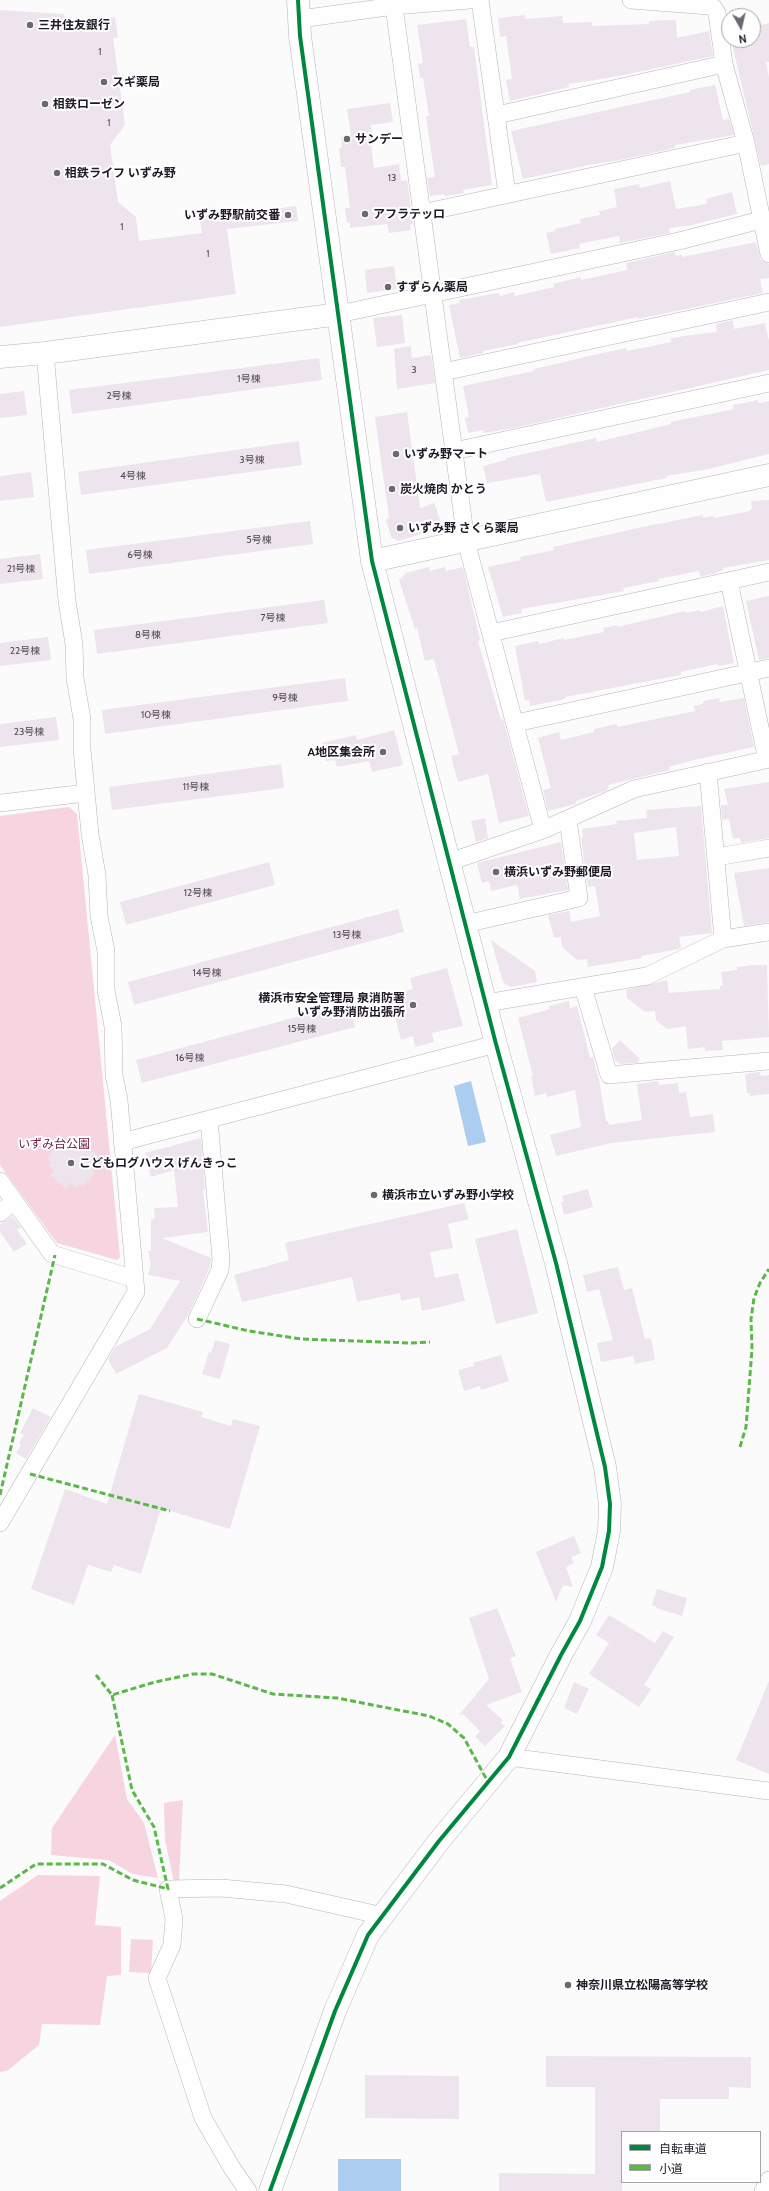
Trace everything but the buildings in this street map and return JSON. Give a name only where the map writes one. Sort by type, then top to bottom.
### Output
[{"type":"street","points":[[270,2191],[335,2011],[368,1935],[438,1841],[509,1757],[580,1621],[602,1567],[609,1531],[610,1504],[605,1466],[556,1263],[496,1044],[372,561],[300,36],[299,9],[394,6],[470,0]]},
{"type":"street","points":[[480,0],[507,194]]},
{"type":"street","points":[[631,0],[714,8],[717,13],[724,64],[746,143],[760,220],[769,254]]},
{"type":"street","points":[[394,6],[466,541],[516,723],[543,830]]},
{"type":"street","points":[[497,116],[724,64]]},
{"type":"street","points":[[422,213],[746,143]]},
{"type":"street","points":[[0,357],[45,353],[339,314],[679,241],[760,220]]},
{"type":"street","points":[[443,372],[769,302]]},
{"type":"street","points":[[0,1523],[136,1292],[119,1100],[114,1075],[113,1026],[106,990],[106,951],[99,916],[97,875],[90,834],[82,719],[75,678],[74,644],[67,601],[45,353]]},
{"type":"street","points":[[454,452],[769,383]]},
{"type":"street","points":[[372,561],[769,475]]},
{"type":"street","points":[[491,633],[769,572]]},
{"type":"street","points":[[449,862],[543,830],[634,789],[768,760],[729,581]]},
{"type":"street","points":[[516,723],[769,668]]},
{"type":"street","points":[[708,772],[717,857],[723,939]]},
{"type":"street","points":[[0,803],[86,793]]},
{"type":"street","points":[[465,924],[579,898],[568,820]]},
{"type":"street","points":[[717,857],[769,848]]},
{"type":"street","points":[[486,1003],[647,976],[723,939],[769,932]]},
{"type":"street","points":[[583,987],[609,1075],[769,1061]]},
{"type":"street","points":[[122,1142],[496,1044]]},
{"type":"street","points":[[196,1319],[220,1270],[221,1259],[209,1119]]},
{"type":"street","points":[[0,1181],[52,1254],[136,1279]]},
{"type":"street","points":[[0,1213],[14,1201]]},
{"type":"street","points":[[509,1757],[769,1791]]},
{"type":"street","points":[[248,2191],[232,2168],[203,2118],[157,1978],[172,1945],[174,1919],[168,1889],[220,1888],[286,1894],[382,1916]]},
{"type":"street","points":[[763,2191],[769,2180]]},
{"type":"green space","name":"いずみ台公園","points":[[69,807],[77,814],[120,1257],[117,1260],[57,1243],[0,1165],[0,816]]},
{"type":"green space","points":[[115,1735],[127,1799],[144,1823],[158,1878],[133,1874],[108,1860],[51,1855],[52,1828]]},
{"type":"green space","points":[[183,1800],[179,1881],[174,1882],[165,1840],[164,1803]]},
{"type":"green space","points":[[38,1875],[100,1876],[95,1925],[121,1927],[121,1975],[107,1976],[100,2025],[42,2024],[39,2045],[7,2071],[0,2072],[0,1901]]},
{"type":"green space","points":[[131,1939],[153,1940],[151,1973],[129,1972]]},
{"type":"water","points":[[471,1081],[486,1142],[468,1146],[454,1086]]},
{"type":"water","points":[[338,2159],[401,2159],[401,2191],[338,2191]]},
{"type":"marked path","points":[[0,1495],[55,1255]]},
{"type":"marked path","points":[[740,1447],[746,1427],[752,1349],[751,1319],[754,1298],[760,1283],[769,1269]]},
{"type":"marked path","points":[[197,1319],[249,1331],[301,1339],[410,1343],[430,1342]]},
{"type":"marked path","points":[[30,1474],[170,1511]]},
{"type":"marked path","points":[[96,1675],[112,1695],[155,1682],[193,1674],[212,1674],[273,1694],[337,1698],[429,1716],[448,1724],[464,1738],[488,1782]]},
{"type":"marked path","points":[[0,1888],[36,1864],[103,1864],[133,1880],[168,1889],[154,1827],[132,1790],[112,1695]]},
{"type":"cycle path","points":[[270,2191],[335,2011],[368,1935],[439,1841],[509,1757],[580,1621],[602,1567],[609,1531],[610,1504],[605,1467],[556,1263],[496,1044],[372,561],[300,36],[298,0]]},
{"type":"place","name":"三井住友銀行","points":[[30,25]]},
{"type":"place","name":"スギ薬局","points":[[104,82]]},
{"type":"place","name":"相鉄ローゼン","points":[[45,104]]},
{"type":"place","name":"サンデー","points":[[347,139]]},
{"type":"place","name":"相鉄ライフ いずみ野","points":[[57,173]]},
{"type":"place","name":"アフラテッロ","points":[[365,214]]},
{"type":"place","name":"いずみ野駅前交番","points":[[288,215]]},
{"type":"place","name":"すずらん薬局","points":[[388,287]]},
{"type":"place","name":"いずみ野マート","points":[[396,454]]},
{"type":"place","name":"炭火焼肉 かとう","points":[[392,489]]},
{"type":"place","name":"いずみ野 さくら薬局","points":[[400,528]]},
{"type":"place","name":"A地区集会所","points":[[383,752]]},
{"type":"place","name":"横浜いずみ野郵便局","points":[[496,872]]},
{"type":"place","name":"横浜市安全管理局 泉消防署 いずみ野消防出張所","points":[[413,1005]]},
{"type":"place","name":"こどもログハウス げんきっこ","points":[[71,1163]]},
{"type":"place","name":"横浜市立いずみ野小学校","points":[[374,1195]]},
{"type":"place","name":"神奈川県立松陽高等学校","points":[[568,1985]]}]
